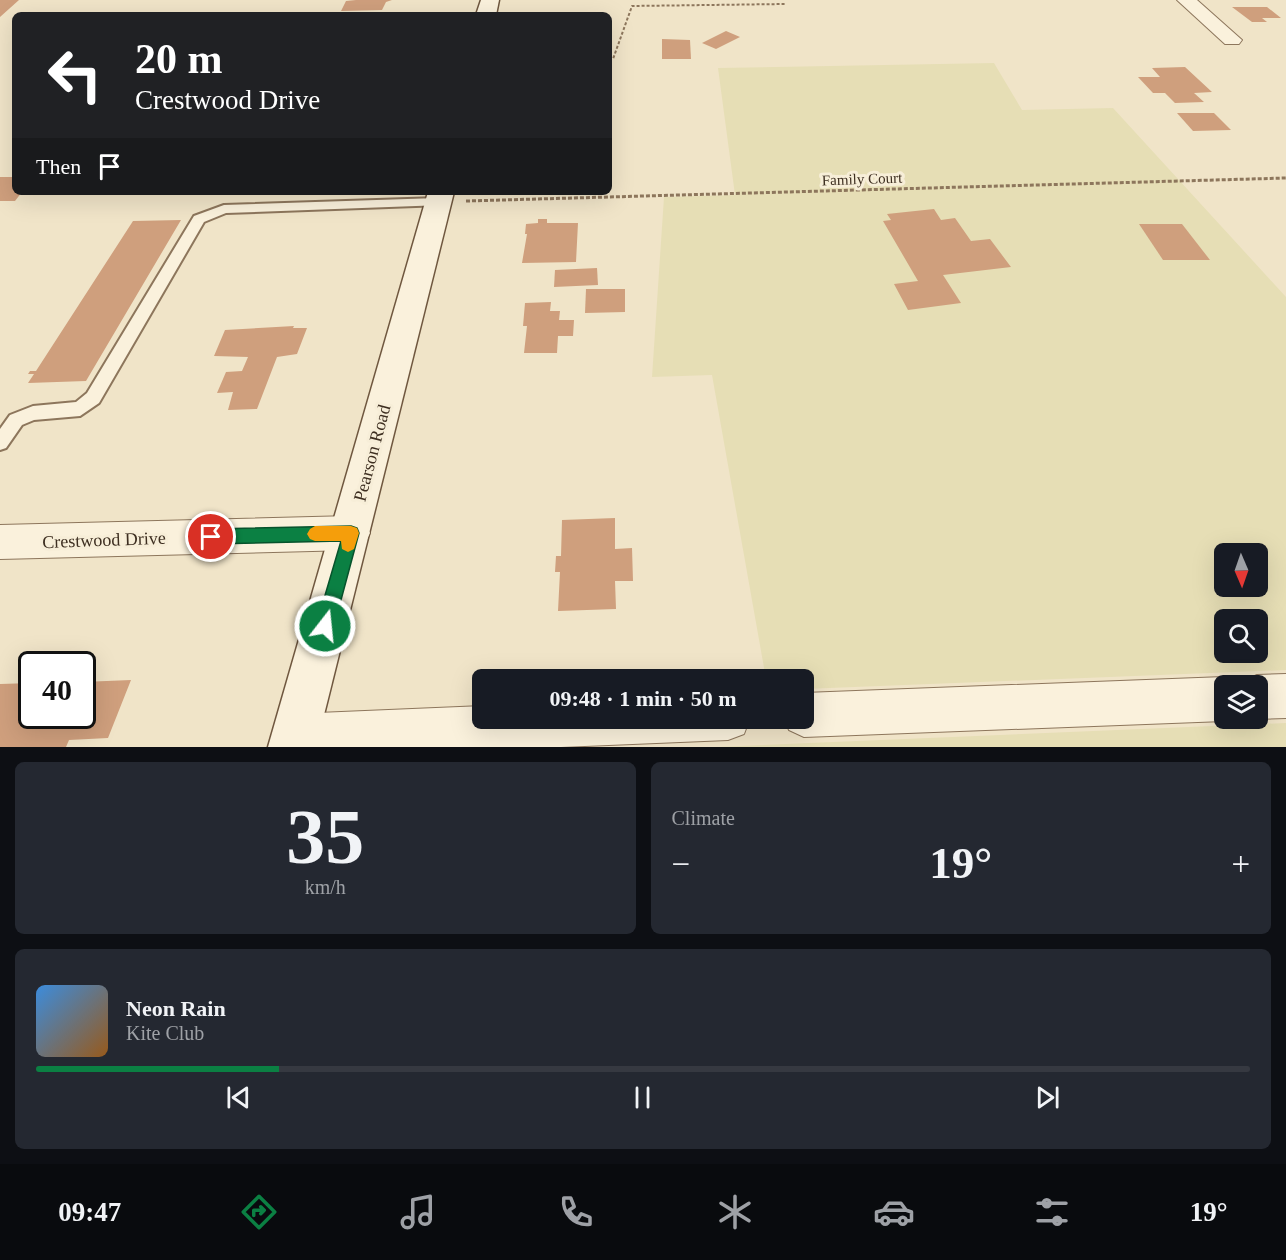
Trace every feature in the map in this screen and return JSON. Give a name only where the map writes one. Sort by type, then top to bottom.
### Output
[{"type":"street","points":[[1186,0],[1232,40]]},
{"type":"street","name":"Pearson Road","points":[[293,741],[440,197]]},
{"type":"street","name":"Crestwood Drive","points":[[0,542],[351,533]]},
{"type":"street","points":[[1268,697],[1286,696]]},
{"type":"street","points":[[814,716],[1214,699]]},
{"type":"street","points":[[293,741],[520,729]]},
{"type":"lane","points":[[0,443],[16,420],[33,413],[80,409],[93,398],[199,219],[224,209],[440,197]]},
{"type":"path","points":[[612,59],[632,6],[785,4]]},
{"type":"path","name":"Family Court","points":[[612,193],[1286,178]]},
{"type":"path","name":"Family Court","points":[[440,197],[529,195]]},
{"type":"shaded area","points":[[994,63],[1022,110],[1113,108],[1286,297],[1286,670],[814,689],[814,669],[764,669],[712,375],[652,377],[664,197],[735,195],[718,68]]},
{"type":"shaded area","points":[[1286,723],[1286,747],[715,747],[1214,726],[1214,729],[1268,729],[1268,724]]},
{"type":"building","points":[[0,0],[19,0],[0,17]]},
{"type":"building","points":[[392,0],[386,2],[382,10],[341,11],[346,1]]},
{"type":"building","points":[[1232,7],[1267,7],[1281,18],[1262,18],[1267,22],[1252,22]]},
{"type":"building","points":[[726,31],[740,37],[716,49],[702,43]]},
{"type":"building","points":[[662,39],[690,40],[691,59],[662,59]]},
{"type":"building","points":[[1185,67],[1212,92],[1194,93],[1204,102],[1175,103],[1165,93],[1153,93],[1138,77],[1160,77],[1152,68]]},
{"type":"building","points":[[1177,113],[1214,113],[1231,130],[1193,131]]},
{"type":"building","points":[[0,177],[12,177],[12,195],[20,195],[15,201],[0,201]]},
{"type":"building","points":[[934,209],[941,220],[955,218],[971,241],[990,239],[1011,267],[943,275],[961,303],[908,310],[894,284],[918,281],[883,221],[891,220],[887,214]]},
{"type":"building","points":[[538,219],[547,219],[547,223],[578,223],[576,262],[522,263],[527,234],[525,234],[526,224],[538,223]]},
{"type":"building","points":[[181,220],[86,381],[28,383],[34,374],[28,374],[30,371],[36,371],[133,221]]},
{"type":"building","points":[[1139,224],[1182,224],[1210,260],[1163,260]]},
{"type":"building","points":[[597,268],[598,285],[554,287],[555,270]]},
{"type":"building","points":[[586,289],[625,289],[625,312],[585,313]]},
{"type":"building","points":[[551,302],[550,311],[560,311],[559,320],[574,320],[573,336],[558,336],[557,353],[524,353],[527,326],[523,326],[525,303]]},
{"type":"building","points":[[294,326],[293,328],[307,328],[297,354],[277,357],[257,409],[228,410],[233,392],[217,393],[226,372],[242,371],[248,357],[214,356],[225,330]]},
{"type":"building","points":[[615,518],[615,549],[632,548],[633,581],[615,581],[616,609],[558,611],[560,572],[555,572],[556,556],[561,556],[562,520]]},
{"type":"building","points":[[131,680],[108,738],[69,740],[66,747],[0,747],[0,684],[18,683],[18,729],[96,729],[96,681]]},
{"type":"slow traffic","points":[[315,534],[351,533],[348,544]]},
{"type":"route","points":[[211,537],[351,533],[325,626]]}]
